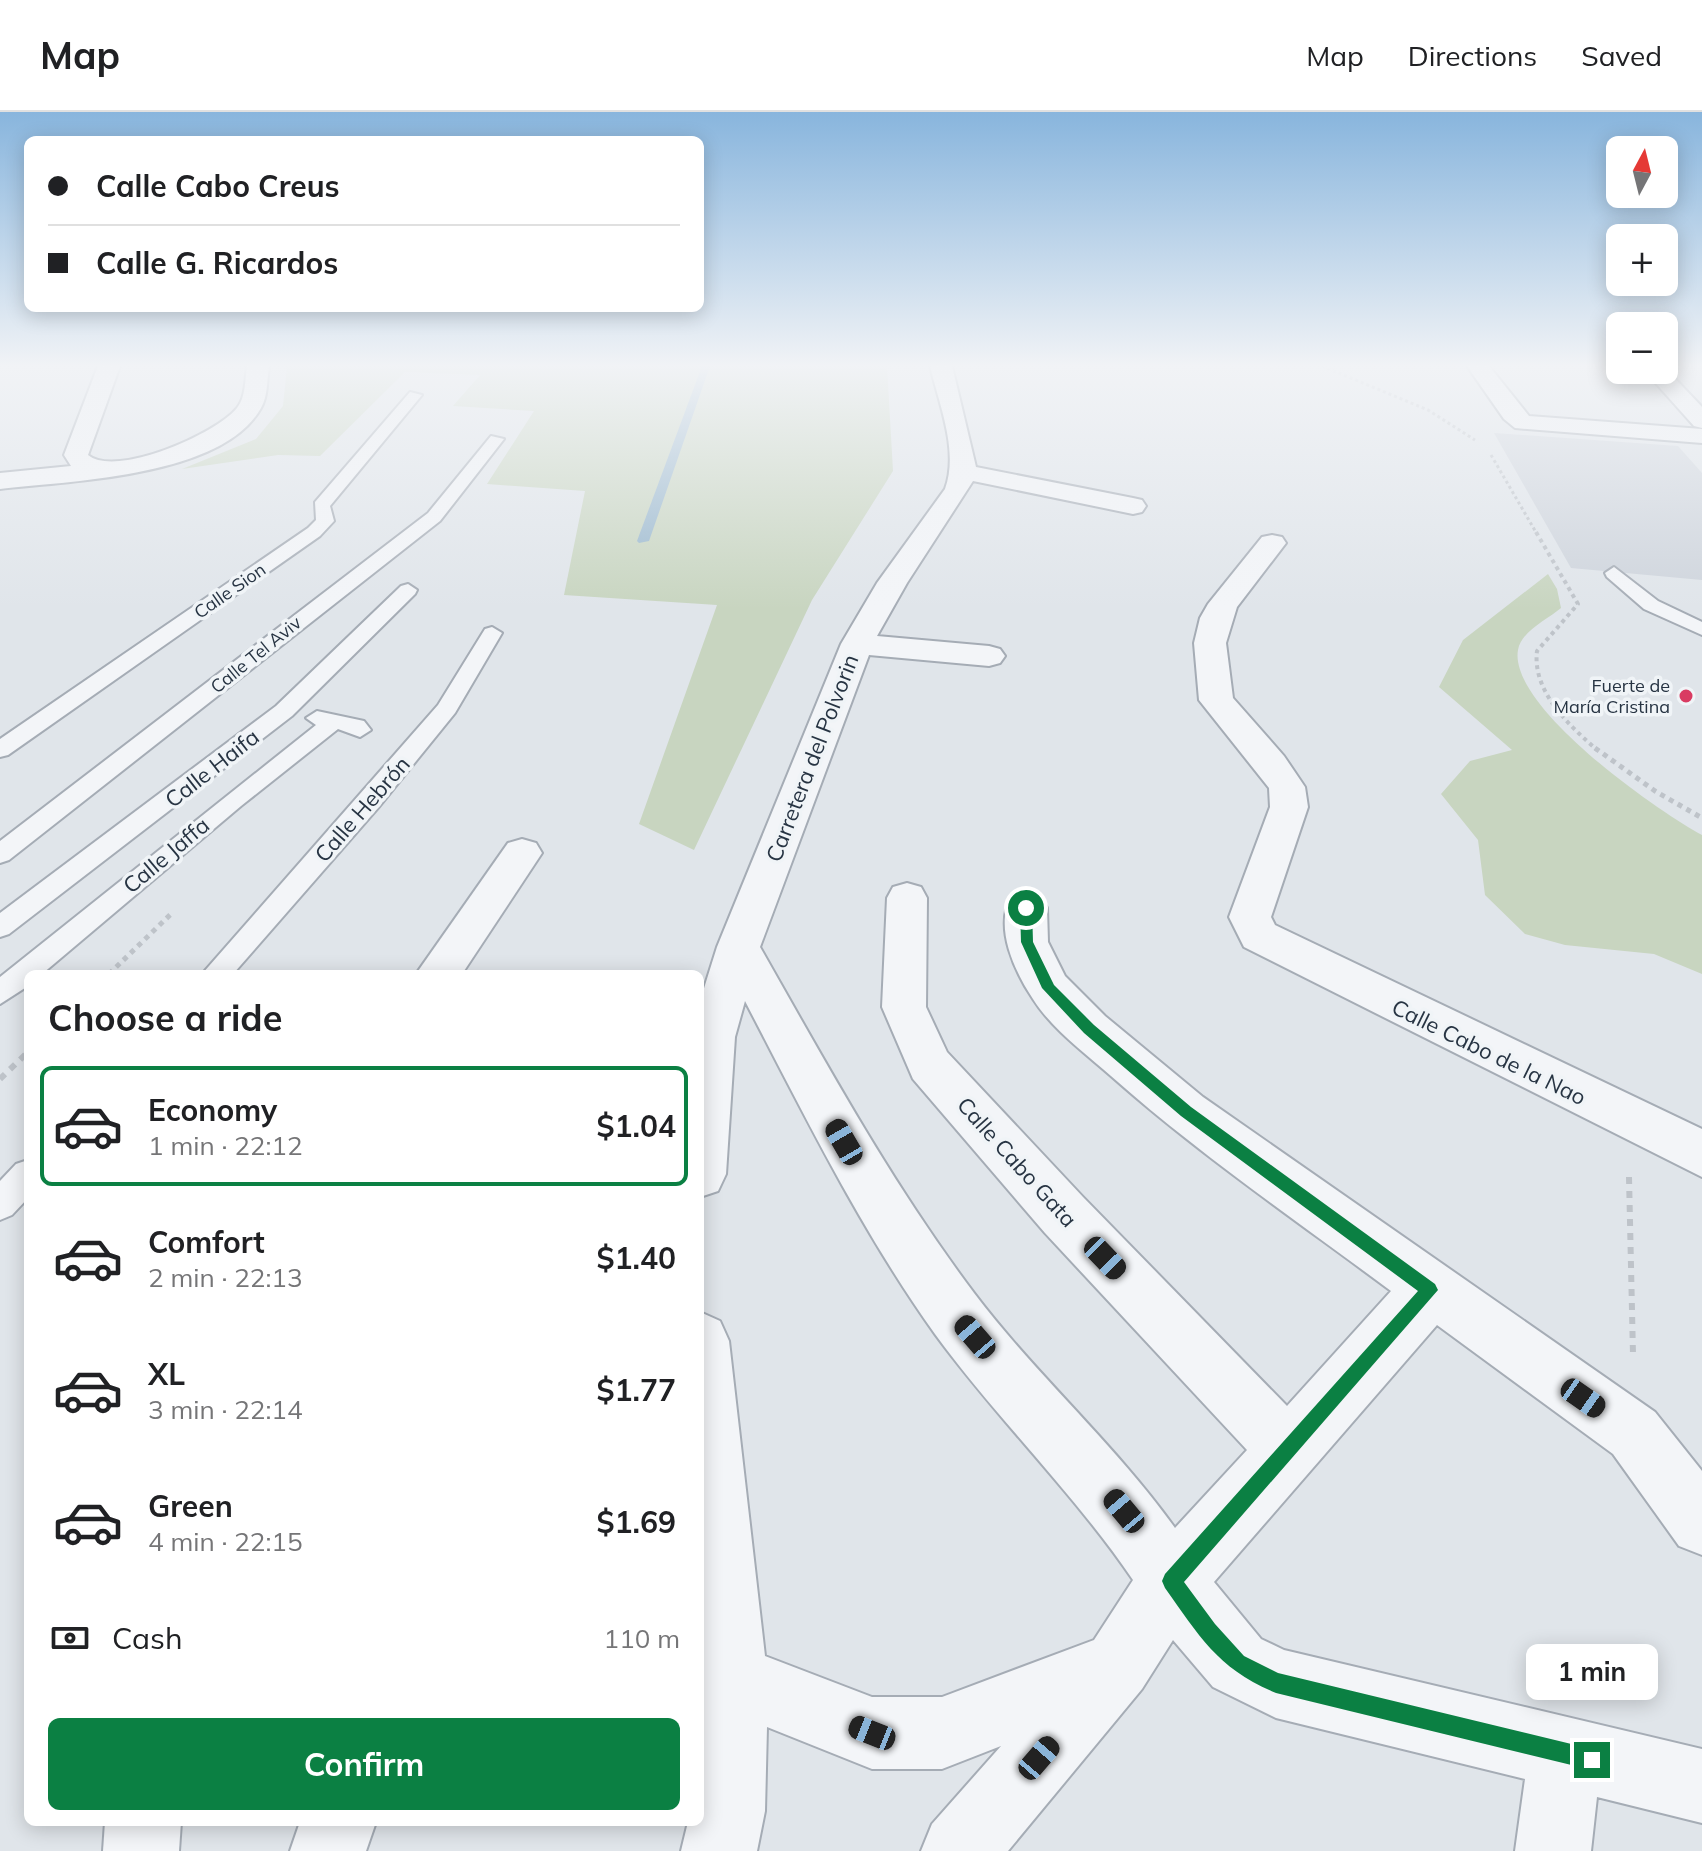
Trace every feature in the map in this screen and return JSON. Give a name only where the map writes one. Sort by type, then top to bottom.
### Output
[{"type":"street","points":[[0,480],[75,447]]},
{"type":"street","points":[[78,447],[76,455],[82,463],[98,469]]},
{"type":"street","points":[[0,480],[98,469],[176,455],[194,447]]},
{"type":"street","points":[[959,447],[964,472],[1133,506]]},
{"type":"street","name":"Carretera del Polvorin","points":[[704,1128],[712,1037],[738,947],[857,644],[892,583],[958,489],[964,472]]},
{"type":"street","name":"Calle Cabo de la Nao","points":[[1272,543],[1223,604],[1215,618],[1210,643],[1216,700],[1287,787],[1289,807],[1250,917],[1259,936],[1277,948],[1702,1154]]},
{"type":"street","points":[[857,644],[989,656]]},
{"type":"street","points":[[441,970],[522,853]]},
{"type":"street","name":"Calle Cabo Gata","points":[[907,898],[904,1007],[930,1065],[1064,1215],[1290,1452]]},
{"type":"street","points":[[1026,908],[1027,942],[1049,988],[1089,1029],[1186,1112],[1430,1290],[1634,1433],[1702,1523]]},
{"type":"street","points":[[738,947],[884,1210],[956,1315],[1124,1511],[1208,1631],[1237,1663],[1276,1683],[1702,1786]]},
{"type":"street","points":[[959,1851],[1118,1665],[1172,1581],[1290,1452],[1430,1290]]},
{"type":"street","points":[[704,1382],[733,1679],[728,1811],[719,1851]]},
{"type":"street","points":[[733,1679],[872,1733],[942,1733],[1118,1665]]},
{"type":"street","points":[[1553,1851],[1565,1753]]},
{"type":"street","points":[[141,1851],[143,1826]]},
{"type":"street","points":[[328,1851],[337,1826]]},
{"type":"lane","name":"Calle Sion","points":[[0,750],[314,532],[325,521],[321,506],[371,447]]},
{"type":"lane","name":"Calle Tel Aviv","points":[[0,854],[434,517],[490,447]]},
{"type":"lane","points":[[1614,573],[1651,605],[1702,629]]},
{"type":"lane","name":"Calle Haifa","points":[[0,927],[284,711],[408,590]]},
{"type":"lane","name":"Calle Hebrón","points":[[220,970],[370,802],[447,708],[492,633]]},
{"type":"lane","points":[[284,711],[356,726],[360,730]]},
{"type":"lane","name":"Calle Jaffa","points":[[28,970],[233,800],[335,721]]},
{"type":"lane","name":"Calle Jaffa","points":[[0,993],[24,973]]},
{"type":"lane","points":[[0,1204],[24,1179]]},
{"type":"path","points":[[1487,449],[1520,500],[1578,604],[1575,614],[1544,638],[1536,659],[1544,685],[1560,712],[1586,741],[1622,770],[1702,818]]},
{"type":"path","points":[[0,1079],[24,1056]]},
{"type":"path","points":[[1628,1120],[1634,1433]]},
{"type":"shaded area","points":[[1502,447],[1679,447],[1702,473],[1702,580],[1571,568]]},
{"type":"green space","points":[[236,447],[329,447],[320,456],[278,455],[182,469]]},
{"type":"green space","points":[[511,447],[892,447],[893,471],[812,600],[694,850],[639,824],[717,605],[564,595],[585,491],[487,484]]},
{"type":"green space","points":[[1548,574],[1557,589],[1561,608],[1529,632],[1520,643],[1521,673],[1536,699],[1589,754],[1653,804],[1702,835],[1702,974],[1654,954],[1565,945],[1525,934],[1485,895],[1478,840],[1441,794],[1470,761],[1512,750],[1439,687],[1463,640]]},
{"type":"waterway","points":[[643,541],[677,447]]},
{"type":"place","name":"Fuerte de María Cristina","points":[[1686,696]]},
{"type":"route","points":[[1026,908],[1027,942],[1049,988],[1089,1029],[1186,1112],[1430,1290],[1290,1452],[1172,1581],[1208,1631],[1237,1663],[1276,1683],[1592,1760]]}]
